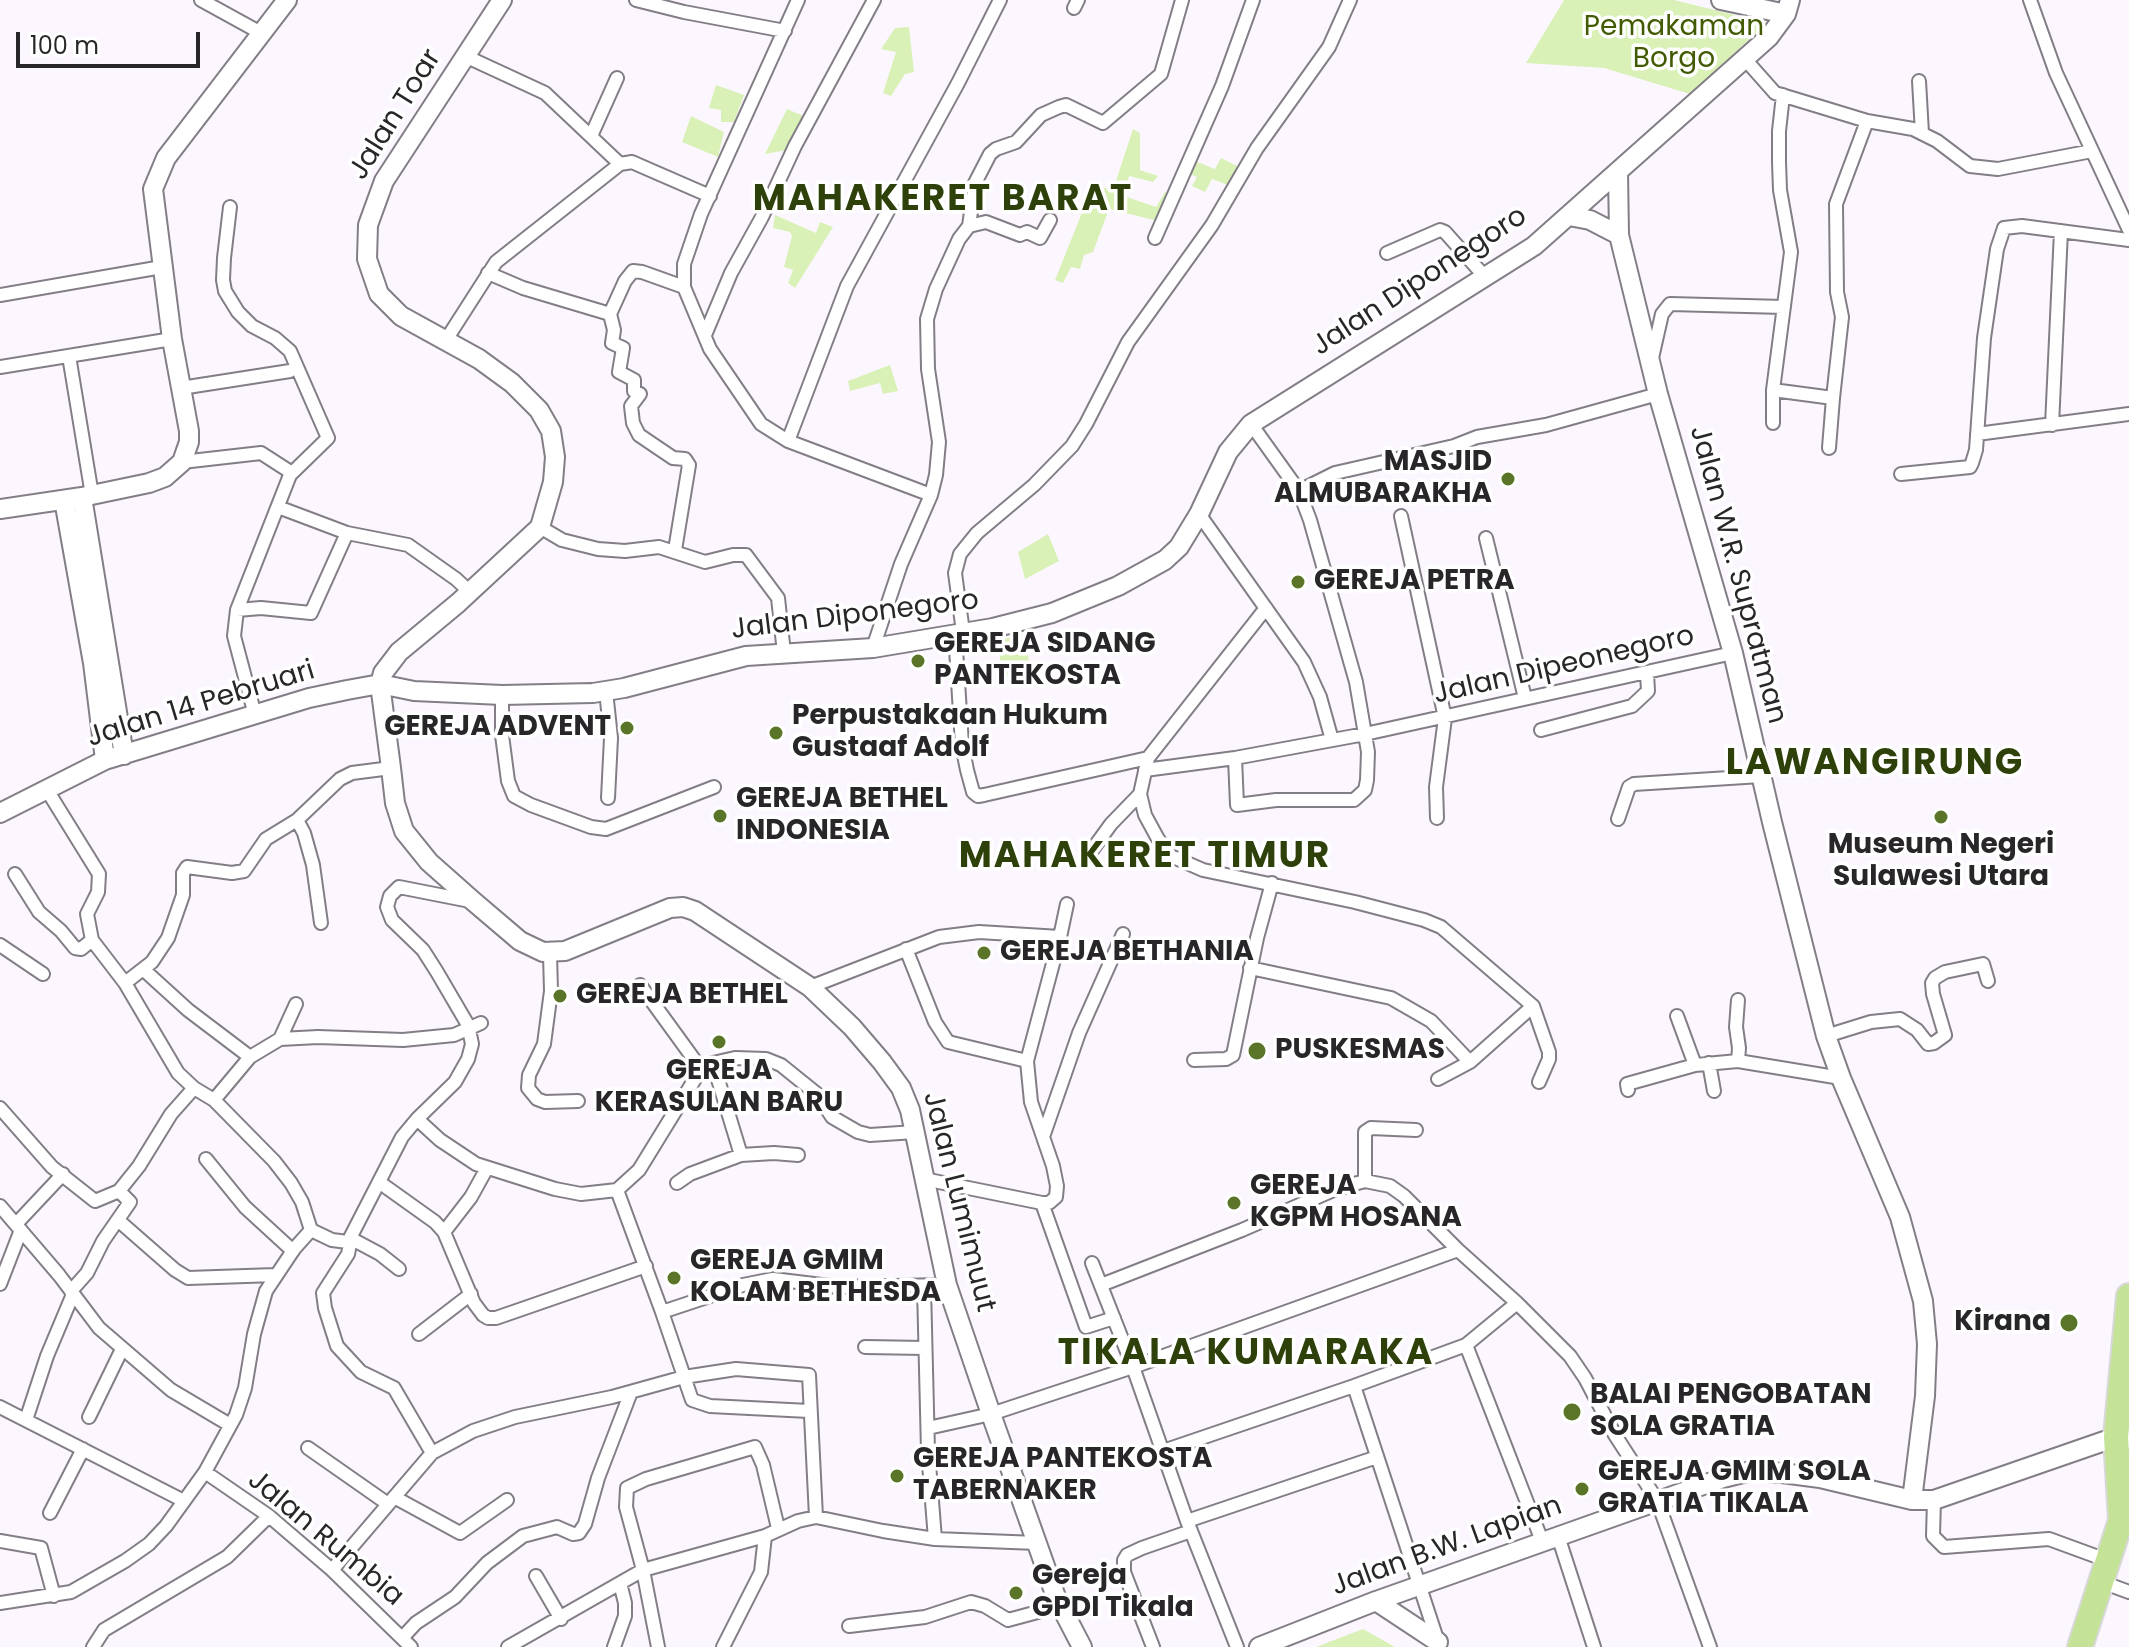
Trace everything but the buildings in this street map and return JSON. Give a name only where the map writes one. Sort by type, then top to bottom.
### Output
[{"type":"highway","points":[[2080,1647],[2125,1514],[2123,1438],[2129,1296]]},
{"type":"street","points":[[201,0],[261,33]]},
{"type":"street","points":[[0,509],[149,483],[165,477],[182,462],[189,442],[189,431],[172,339],[153,203],[155,181],[166,158],[287,0]]},
{"type":"street","name":"Jalan Toar","points":[[502,0],[384,181],[368,225],[366,243],[371,276],[379,294],[401,316],[479,359],[512,383],[539,410],[551,431],[555,457],[553,482],[540,527]]},
{"type":"street","points":[[636,0],[785,31]]},
{"type":"street","points":[[798,0],[710,196],[684,264],[684,287],[710,349],[761,424],[788,441],[931,495]]},
{"type":"street","points":[[705,335],[731,273],[762,217],[795,146],[874,0]]},
{"type":"street","points":[[788,441],[847,286],[1000,0]]},
{"type":"street","points":[[873,648],[901,564],[931,495],[936,475],[939,442],[928,369],[927,319],[936,289],[959,239],[969,226],[975,183],[990,154],[1016,142],[1041,115],[1066,105],[1103,123],[1161,74],[1182,0]]},
{"type":"street","points":[[1155,238],[1216,100],[1253,0]]},
{"type":"street","points":[[959,632],[955,573],[960,554],[977,533],[1034,485],[1072,446],[1128,342],[1212,225],[1257,148],[1329,47],[1350,0]]},
{"type":"street","points":[[1721,0],[1788,7]]},
{"type":"street","points":[[2030,0],[2056,73],[2129,230]]},
{"type":"street","name":"Jalan Diponegoro","points":[[380,684],[414,691],[502,695],[606,691],[722,661],[784,653],[873,648],[993,628],[1052,613],[1138,576],[1165,560],[1179,547],[1199,514],[1219,468],[1251,424],[1534,246],[1769,37],[1788,7]]},
{"type":"street","points":[[465,56],[545,93],[620,164]]},
{"type":"street","points":[[1744,58],[1775,93],[1867,121],[1913,129],[1937,141],[1970,166],[1998,169],[2092,151]]},
{"type":"street","points":[[591,136],[617,78]]},
{"type":"street","points":[[1919,81],[1922,133]]},
{"type":"street","points":[[1773,423],[1773,390],[1791,252],[1780,190],[1783,95]]},
{"type":"street","points":[[1829,448],[1842,317],[1836,282],[1836,204],[1867,121]]},
{"type":"street","points":[[446,340],[488,273],[526,238],[620,164],[632,162],[710,196]]},
{"type":"street","name":"Jalan W.R. Supratman","points":[[1618,172],[1619,235],[1658,394],[1733,653],[1826,1036],[1900,1217],[1923,1301],[1927,1344],[1926,1383],[1912,1500]]},
{"type":"street","points":[[230,207],[224,258],[225,291],[238,312],[252,326],[275,338],[290,351],[328,434],[324,444],[292,473],[237,610],[234,636],[255,715]]},
{"type":"street","points":[[1569,216],[1590,220],[1619,235]]},
{"type":"street","points":[[969,226],[986,222],[1020,235],[1027,232],[1040,238],[1050,220]]},
{"type":"street","points":[[1901,474],[1970,467],[1976,450],[1984,338],[1997,249],[2004,228],[2022,226],[2129,240]]},
{"type":"street","points":[[1387,253],[1440,230],[1486,278]]},
{"type":"street","points":[[2052,425],[2061,231]]},
{"type":"street","points":[[0,295],[162,267]]},
{"type":"street","points":[[675,550],[689,465],[685,459],[673,458],[639,435],[633,423],[631,406],[640,394],[634,391],[634,380],[619,372],[623,348],[612,343],[614,330],[610,314],[633,271],[684,287]]},
{"type":"street","points":[[488,273],[523,288],[610,314]]},
{"type":"street","points":[[1651,364],[1662,314],[1670,304],[1784,307]]},
{"type":"street","points":[[0,367],[172,339]]},
{"type":"street","points":[[69,356],[86,572],[101,662],[124,755]]},
{"type":"street","points":[[181,388],[290,371]]},
{"type":"street","points":[[1773,390],[1833,398]]},
{"type":"street","points":[[1299,491],[1335,473],[1454,446],[1477,437],[1559,422],[1658,394]]},
{"type":"street","points":[[1977,434],[2129,414]]},
{"type":"street","points":[[1235,758],[1236,805],[1276,800],[1354,800],[1365,790],[1365,734],[1356,682],[1310,520],[1299,491],[1251,424]]},
{"type":"street","points":[[182,462],[261,453],[292,473]]},
{"type":"street","points":[[278,507],[347,533],[408,545],[470,592]]},
{"type":"street","points":[[1199,514],[1304,662],[1320,697],[1332,740]]},
{"type":"street","points":[[1401,516],[1445,718],[1436,787],[1437,818]]},
{"type":"street","points":[[578,1101],[545,1102],[537,1099],[528,1088],[529,1075],[541,1054],[546,1035],[551,991],[550,954],[520,941],[429,862],[410,840],[398,816],[380,684],[383,673],[399,652],[540,527],[580,546],[625,551],[651,547],[675,550],[705,562],[746,555],[778,598],[784,653]]},
{"type":"street","points":[[237,610],[261,608],[311,613],[347,533]]},
{"type":"street","points":[[1486,538],[1525,698]]},
{"type":"street","points":[[1266,608],[1146,764],[1140,794],[1145,815],[1158,839],[1171,856],[1203,870],[1272,883],[1424,920],[1441,927],[1533,1006],[1549,1052],[1539,1082]]},
{"type":"street","name":"Jalan Dipeonegoro","points":[[959,632],[962,745],[975,794],[990,794],[1146,764],[1235,758],[1365,734],[1733,653]]},
{"type":"street","points":[[101,662],[105,760]]},
{"type":"street","points":[[1541,730],[1632,706],[1648,691],[1647,673]]},
{"type":"street","name":"Jalan 14 Pebruari","points":[[0,813],[105,760],[309,698],[380,684]]},
{"type":"street","points":[[606,691],[611,738],[608,798]]},
{"type":"street","points":[[502,695],[505,764],[510,789],[520,800],[591,827],[606,829],[714,787]]},
{"type":"street","points":[[125,983],[144,970],[162,950],[183,895],[183,873],[187,867],[232,873],[244,871],[266,839],[297,820],[340,779],[352,773],[391,768]]},
{"type":"street","points":[[1618,819],[1629,787],[1634,784],[1761,776]]},
{"type":"street","points":[[47,790],[99,874],[98,892],[87,914],[92,940],[125,983],[178,1073],[194,1088],[214,1100],[274,1161],[302,1202],[311,1230],[332,1240],[349,1240],[380,1254],[399,1269]]},
{"type":"street","points":[[1087,857],[1111,824],[1140,794]]},
{"type":"street","points":[[297,820],[313,865],[321,923]]},
{"type":"street","points":[[15,874],[39,912],[75,948],[81,949],[92,940]]},
{"type":"street","points":[[1194,1060],[1226,1059],[1233,1055],[1250,968],[1272,883]]},
{"type":"street","points":[[432,1453],[400,1395],[388,1384],[361,1372],[337,1346],[323,1293],[348,1254],[349,1240],[402,1137],[455,1082],[464,1068],[476,1026],[423,950],[395,924],[387,907],[390,896],[399,887],[473,901]]},
{"type":"street","points":[[924,1179],[1042,1203],[1051,1202],[1057,1192],[1044,1134],[1031,1102],[1027,1061],[1067,904]]},
{"type":"street","name":"Jalan Lumimuut","points":[[550,954],[583,945],[659,912],[683,907],[709,919],[810,987],[852,1027],[893,1075],[910,1110],[947,1285],[1060,1606],[1082,1647]]},
{"type":"street","points":[[810,987],[939,937],[966,932],[1060,937]]},
{"type":"street","points":[[1044,1134],[1079,1033],[1123,934]]},
{"type":"street","points":[[0,945],[43,974]]},
{"type":"street","points":[[906,949],[935,1022],[948,1042],[1027,1061]]},
{"type":"street","points":[[1826,1036],[1871,1022],[1900,1019],[1917,1030],[1928,1044],[1934,1043],[1945,1035],[1933,994],[1935,978],[1945,972],[1983,964],[1988,981]]},
{"type":"street","points":[[1250,968],[1391,998],[1431,1021],[1470,1062]]},
{"type":"street","points":[[144,970],[188,1010],[250,1057]]},
{"type":"street","points":[[640,985],[701,1069]]},
{"type":"street","points":[[1738,1000],[1738,1061]]},
{"type":"street","points":[[280,1039],[296,1004]]},
{"type":"street","points":[[1438,1079],[1470,1062],[1533,1006]]},
{"type":"street","points":[[1677,1016],[1695,1065]]},
{"type":"street","points":[[214,1100],[250,1057],[280,1039],[330,1037],[403,1040],[454,1035],[476,1026]]},
{"type":"street","points":[[417,1119],[464,1158],[555,1189],[581,1194],[617,1190],[639,1170],[701,1069],[735,1058],[766,1059],[781,1065],[817,1094],[832,1117],[849,1129],[870,1135],[915,1132]]},
{"type":"street","points":[[1628,1090],[1627,1084],[1695,1065],[1738,1061],[1841,1078]]},
{"type":"street","points":[[713,1063],[741,1155]]},
{"type":"street","points":[[1709,1063],[1714,1091]]},
{"type":"street","points":[[0,1108],[41,1156],[95,1201],[119,1191],[139,1166],[171,1114],[194,1088]]},
{"type":"street","points":[[1365,1181],[1365,1132],[1371,1128],[1416,1130]]},
{"type":"street","points":[[677,1183],[690,1174],[741,1155],[798,1155]]},
{"type":"street","points":[[206,1159],[245,1207],[293,1251]]},
{"type":"street","points":[[444,1232],[471,1197],[487,1168]]},
{"type":"street","points":[[0,1284],[18,1227],[63,1174]]},
{"type":"street","points":[[1101,1285],[1242,1230],[1336,1189],[1365,1181],[1390,1186],[1570,1356],[1657,1500],[1710,1647]]},
{"type":"street","points":[[379,1182],[435,1222],[444,1232],[483,1315],[496,1318],[646,1266]]},
{"type":"street","points":[[617,1190],[692,1400],[698,1404],[809,1411]]},
{"type":"street","points":[[26,1420],[72,1292],[130,1202],[119,1191]]},
{"type":"street","points":[[1042,1203],[1086,1327],[1114,1318]]},
{"type":"street","points":[[0,1206],[99,1328],[171,1390],[230,1425]]},
{"type":"street","points":[[119,1221],[188,1278],[275,1275]]},
{"type":"street","points":[[0,1603],[71,1592],[125,1561],[149,1544],[166,1526],[205,1472],[230,1425],[245,1388],[254,1334],[266,1291],[311,1230]]},
{"type":"street","points":[[928,1428],[991,1414],[1133,1367],[1458,1250]]},
{"type":"street","points":[[1092,1263],[1237,1647]]},
{"type":"street","points":[[662,1312],[743,1285],[773,1279],[838,1287],[947,1285]]},
{"type":"street","points":[[924,1287],[935,1539]]},
{"type":"street","points":[[419,1334],[471,1294]]},
{"type":"street","points":[[1163,1451],[1466,1345],[1517,1303]]},
{"type":"street","points":[[1466,1345],[1594,1647]]},
{"type":"street","points":[[865,1347],[925,1348]]},
{"type":"street","points":[[89,1417],[122,1349]]},
{"type":"street","points":[[332,1570],[432,1453],[494,1423],[684,1377],[747,1368],[809,1375],[816,1517]]},
{"type":"street","points":[[1354,1386],[1439,1645]]},
{"type":"street","points":[[407,1642],[416,1623],[455,1597],[487,1563],[523,1536],[557,1527],[573,1534],[579,1533],[585,1524],[598,1478],[631,1392]]},
{"type":"street","points":[[0,1407],[182,1500]]},
{"type":"street","name":"Jalan B.W. Lapian","points":[[1259,1647],[1376,1601],[1657,1500],[1751,1471],[1820,1478],[1912,1500],[1934,1500],[2123,1438]]},
{"type":"street","points":[[658,1647],[625,1496],[627,1488],[646,1479],[755,1447],[763,1465],[778,1528]]},
{"type":"street","points":[[308,1448],[391,1500],[460,1533],[507,1500]]},
{"type":"street","points":[[50,1513],[83,1449]]},
{"type":"street","points":[[1153,1647],[1124,1572],[1127,1555],[1189,1526],[1377,1457]]},
{"type":"street","name":"Jalan Rumbia","points":[[205,1472],[269,1516],[332,1570],[407,1642]]},
{"type":"street","points":[[1934,1500],[1933,1536],[1944,1547],[2049,1539],[2106,1572],[2129,1592]]},
{"type":"street","points":[[94,1644],[104,1630],[227,1557],[269,1516]]},
{"type":"street","points":[[508,1647],[643,1570],[765,1536],[778,1528],[816,1517],[935,1539],[1037,1543]]},
{"type":"street","points":[[723,1647],[761,1572],[765,1536]]},
{"type":"street","points":[[0,1541],[41,1548],[54,1596]]},
{"type":"street","points":[[536,1576],[561,1619]]},
{"type":"street","points":[[614,1647],[625,1616],[620,1583]]},
{"type":"street","points":[[1376,1601],[1439,1645]]},
{"type":"street","points":[[849,1626],[925,1617],[971,1602],[985,1606],[1008,1620],[1060,1606]]},
{"type":"green space","name":"Pemakaman Borgo","points":[[1564,0],[1674,0],[1767,23],[1690,94],[1604,68],[1526,63]]},
{"type":"green space","points":[[909,27],[914,72],[905,74],[891,96],[883,93],[896,52],[881,49],[895,28]]},
{"type":"green space","points":[[716,85],[744,95],[734,122],[721,122],[721,110],[709,108]]},
{"type":"green space","points":[[787,109],[806,117],[787,150],[765,154]]},
{"type":"green space","points":[[691,116],[724,132],[718,157],[682,142]]},
{"type":"green space","points":[[1133,129],[1140,133],[1140,170],[1158,176],[1153,182],[1129,176],[1124,196],[1156,207],[1165,192],[1172,195],[1158,221],[1109,209],[1093,252],[1084,255],[1080,269],[1071,267],[1063,283],[1055,280],[1093,185],[1113,190]]},
{"type":"green space","points":[[1221,158],[1239,167],[1228,185],[1212,179],[1205,192],[1192,186],[1197,177],[1188,173],[1195,161],[1215,169]]},
{"type":"green space","points":[[775,215],[816,233],[820,222],[833,227],[795,288],[788,283],[793,270],[784,267],[792,236],[790,232],[773,228]]},
{"type":"green space","points":[[890,365],[898,391],[883,394],[880,383],[850,391],[848,381]]},
{"type":"green space","points":[[1048,534],[1059,561],[1025,579],[1018,552]]},
{"type":"green space","points":[[1024,635],[1031,671],[1003,678],[997,640]]},
{"type":"green space","points":[[1363,1629],[1395,1647],[1316,1647]]},
{"type":"place","name":"MASJID ALMUBARAKHA","points":[[1508,479]]},
{"type":"place","name":"GEREJA PETRA","points":[[1298,582]]},
{"type":"place","name":"GEREJA SIDANG PANTEKOSTA","points":[[918,661]]},
{"type":"place","name":"GEREJA ADVENT","points":[[627,728]]},
{"type":"place","name":"Perpustakaan Hukum Gustaaf Adolf","points":[[776,733]]},
{"type":"place","name":"GEREJA BETHEL INDONESIA","points":[[720,816]]},
{"type":"place","name":"Museum Negeri Sulawesi Utara","points":[[1941,817]]},
{"type":"place","name":"GEREJA BETHANIA","points":[[984,953]]},
{"type":"place","name":"GEREJA BETHEL","points":[[560,996]]},
{"type":"place","name":"GEREJA KERASULAN BARU","points":[[719,1042]]},
{"type":"place","name":"PUSKESMAS","points":[[1257,1051]]},
{"type":"place","name":"GEREJA KGPM HOSANA","points":[[1234,1203]]},
{"type":"place","name":"GEREJA GMIM KOLAM BETHESDA","points":[[674,1278]]},
{"type":"place","name":"Kirana","points":[[2069,1323]]},
{"type":"place","name":"BALAI PENGOBATAN SOLA GRATIA","points":[[1572,1412]]},
{"type":"place","name":"GEREJA PANTEKOSTA TABERNAKER","points":[[897,1476]]},
{"type":"place","name":"GEREJA GMIM SOLA GRATIA TIKALA","points":[[1582,1489]]},
{"type":"place","name":"Gereja GPDI Tikala","points":[[1016,1593]]},
{"type":"district","name":"MAHAKERET BARAT","points":[[943,201]]},
{"type":"district","name":"LAWANGIRUNG","points":[[1875,765]]},
{"type":"district","name":"MAHAKERET TIMUR","points":[[1145,858]]},
{"type":"district","name":"TIKALA KUMARAKA","points":[[1246,1355]]}]
